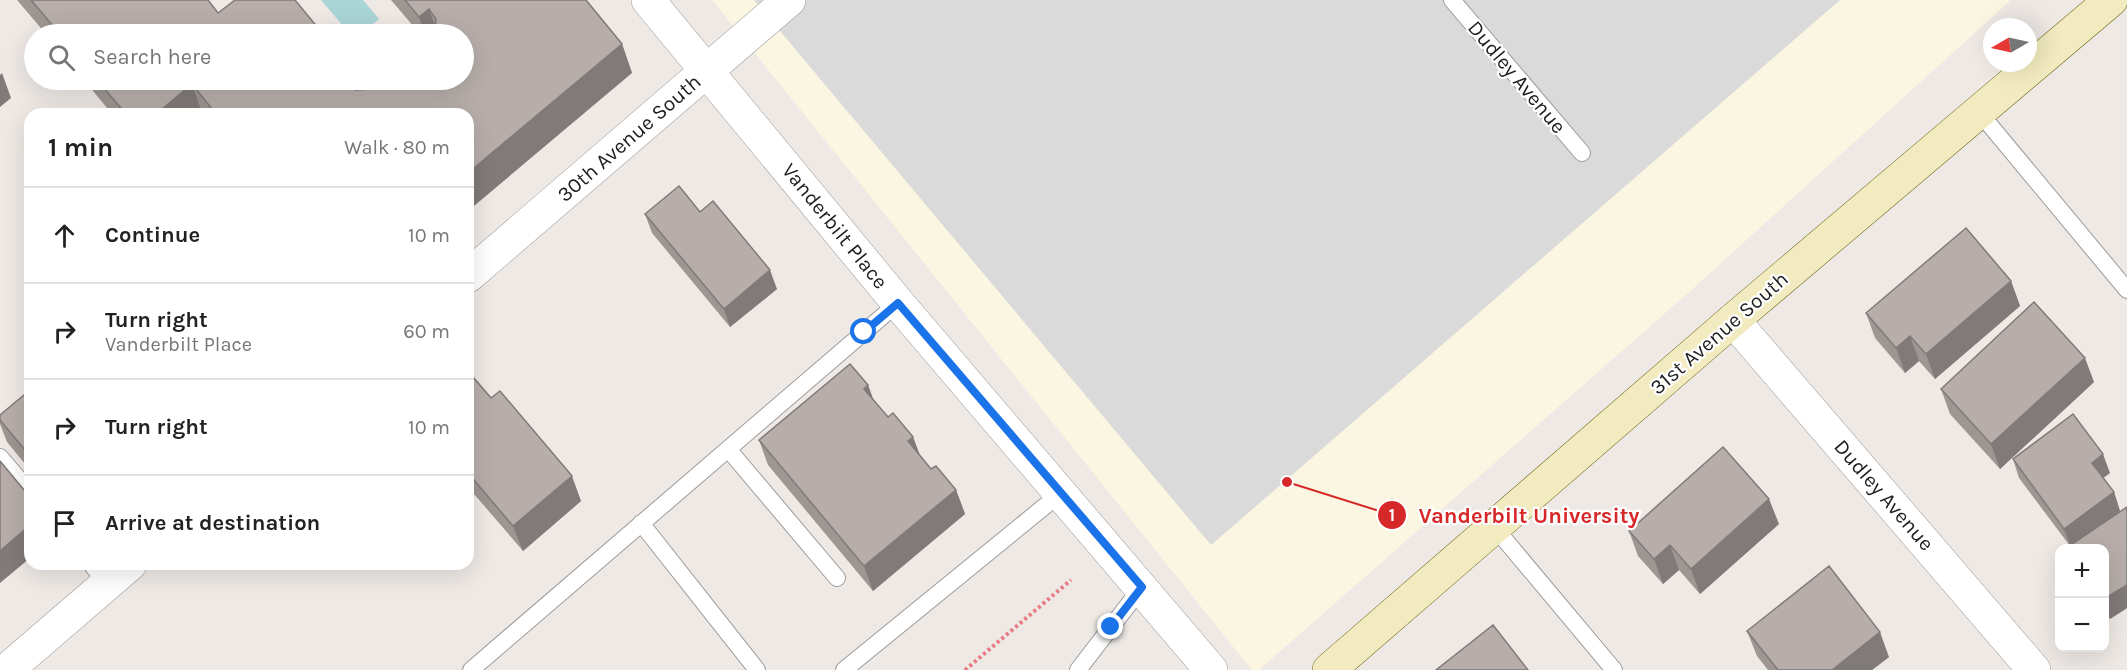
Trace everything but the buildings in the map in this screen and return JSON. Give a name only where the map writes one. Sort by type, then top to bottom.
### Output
[{"type":"main road","name":"31st Avenue South","points":[[1329,670],[1734,320],[2111,0]]},
{"type":"street","name":"Vanderbilt Place","points":[[648,0],[898,303],[1211,670]]},
{"type":"street","name":"30th Avenue South","points":[[474,271],[789,0]]},
{"type":"street","name":"Dudley Avenue","points":[[1734,320],[2034,670]]},
{"type":"street","points":[[7,670],[109,570]]},
{"type":"lane","name":"Dudley Avenue","points":[[1452,0],[1582,153]]},
{"type":"lane","points":[[1979,112],[2127,290]]},
{"type":"lane","points":[[471,670],[898,303]]},
{"type":"lane","points":[[728,449],[837,578]]},
{"type":"lane","points":[[0,457],[24,485]]},
{"type":"lane","points":[[844,670],[1061,493]]},
{"type":"lane","points":[[641,524],[757,670]]},
{"type":"lane","points":[[1495,528],[1614,670]]},
{"type":"lane","points":[[1078,670],[1142,587]]},
{"type":"path","points":[[965,670],[1071,580]]},
{"type":"shaded area","points":[[712,0],[2011,0],[1991,18],[1983,18],[1983,25],[1688,293],[1259,670],[1252,670]]},
{"type":"shaded area","points":[[754,0],[1840,0],[1211,545]]},
{"type":"water","points":[[321,0],[363,0],[379,19],[373,24],[341,24]]},
{"type":"place","name":"Vanderbilt University","points":[[1287,482]]},
{"type":"route","points":[[864,332],[898,303],[1142,587],[1111,627]]}]
